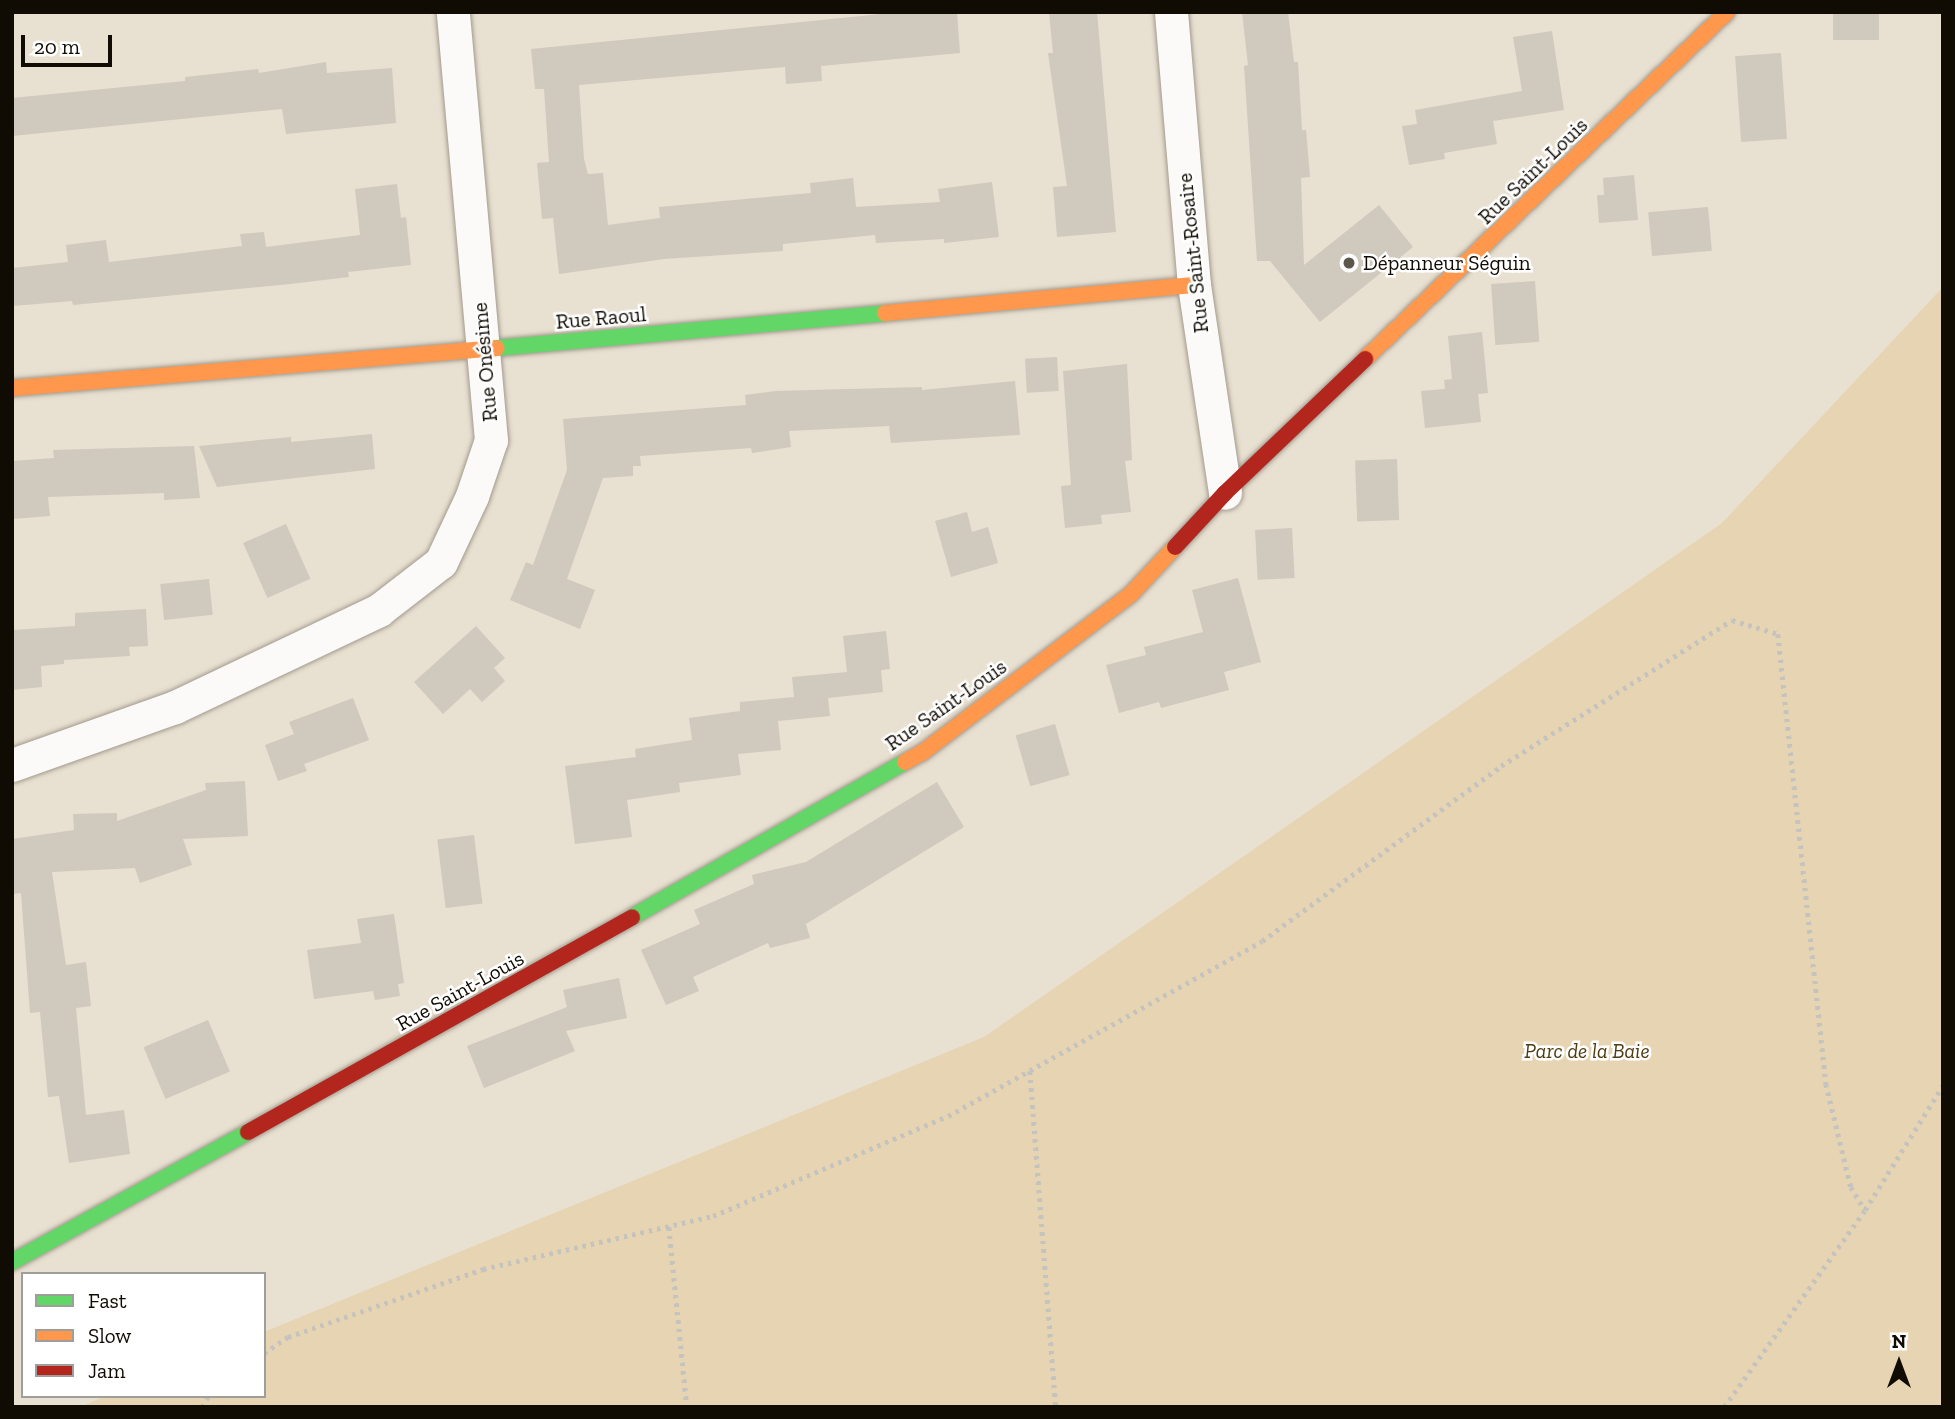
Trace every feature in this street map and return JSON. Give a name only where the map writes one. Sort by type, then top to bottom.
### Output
[{"type":"street","name":"Rue Onésime","points":[[12,765],[175,707],[211,690],[379,610],[441,562],[472,496],[491,440],[453,12]]},
{"type":"street","name":"Rue Saint-Rosaire","points":[[1171,12],[1194,285],[1225,493]]},
{"type":"street","name":"Rue Saint-Louis","points":[[12,1262],[439,1027],[923,752],[1131,594],[1225,493],[1727,12]]},
{"type":"street","name":"Rue Raoul","points":[[12,388],[484,349],[1194,285]]},
{"type":"path","points":[[266,1352],[288,1337],[483,1269],[713,1216],[948,1116],[1262,941],[1501,766],[1732,621],[1778,634],[1826,1084],[1851,1187],[1865,1210]]},
{"type":"path","points":[[1030,1070],[1056,1407]]},
{"type":"path","points":[[1724,1407],[1865,1210],[1943,1085]]},
{"type":"path","points":[[669,1227],[687,1407]]},
{"type":"green space","name":"Parc de la Baie","points":[[1943,287],[1943,1407],[80,1407],[101,1398],[266,1398],[266,1331],[984,1037],[1722,523]]},
{"type":"building","points":[[901,12],[957,12],[960,53],[821,66],[822,81],[786,84],[785,67],[579,85],[584,159],[588,174],[603,173],[608,225],[660,218],[659,207],[811,193],[810,183],[853,178],[856,207],[940,202],[938,189],[992,182],[999,237],[944,243],[944,239],[876,243],[875,235],[783,244],[783,251],[664,259],[559,274],[553,218],[542,219],[537,163],[549,162],[544,89],[535,89],[531,49]]},
{"type":"building","points":[[1049,12],[1097,12],[1116,232],[1057,237],[1053,187],[1067,186],[1048,53],[1053,53]]},
{"type":"building","points":[[1242,12],[1288,12],[1294,62],[1298,62],[1302,130],[1306,130],[1310,177],[1301,178],[1304,265],[1379,205],[1413,247],[1320,322],[1270,261],[1257,261],[1244,66],[1248,65]]},
{"type":"building","points":[[1833,12],[1879,12],[1879,40],[1833,40]]},
{"type":"building","points":[[1552,31],[1564,110],[1493,121],[1497,144],[1444,153],[1445,159],[1409,165],[1402,126],[1417,124],[1415,110],[1522,91],[1513,37]]},
{"type":"building","points":[[1781,53],[1787,139],[1741,142],[1735,56]]},
{"type":"building","points":[[326,62],[327,73],[392,68],[396,123],[286,134],[282,109],[12,136],[12,98],[185,81],[185,77],[258,69],[259,73]]},
{"type":"building","points":[[1634,175],[1638,220],[1599,223],[1597,195],[1604,195],[1603,178]]},
{"type":"building","points":[[397,184],[401,218],[406,217],[411,265],[348,272],[349,277],[290,284],[73,305],[72,301],[12,306],[12,268],[68,262],[66,245],[106,240],[109,262],[242,246],[240,234],[264,232],[266,247],[360,235],[355,189]]},
{"type":"building","points":[[1708,207],[1712,251],[1652,256],[1648,212]]},
{"type":"building","points":[[1535,281],[1539,342],[1495,345],[1491,284]]},
{"type":"building","points":[[1482,332],[1488,393],[1478,394],[1481,422],[1425,428],[1421,391],[1445,389],[1444,380],[1452,379],[1448,336]]},
{"type":"building","points":[[1057,357],[1059,391],[1027,393],[1025,359]]},
{"type":"building","points":[[1127,364],[1132,460],[1125,461],[1131,512],[1101,515],[1102,524],[1065,528],[1061,486],[1071,485],[1063,371]]},
{"type":"building","points":[[1015,381],[1020,435],[891,443],[889,426],[789,431],[791,447],[752,453],[751,448],[640,456],[641,466],[633,466],[633,476],[603,478],[567,579],[595,590],[580,629],[510,600],[526,562],[533,565],[567,470],[563,419],[746,405],[745,395],[776,391],[922,387],[922,390]]},
{"type":"building","points":[[372,434],[375,469],[217,487],[199,446],[291,437],[291,442]]},
{"type":"building","points":[[194,446],[200,498],[164,500],[164,493],[48,497],[50,516],[12,519],[12,461],[54,458],[53,450]]},
{"type":"building","points":[[1397,459],[1399,520],[1357,521],[1355,460]]},
{"type":"building","points":[[967,512],[972,532],[988,527],[998,563],[951,577],[935,521]]},
{"type":"building","points":[[286,524],[310,579],[267,598],[243,543]]},
{"type":"building","points":[[1292,528],[1295,578],[1258,580],[1255,530]]},
{"type":"building","points":[[1238,578],[1261,662],[1224,672],[1229,690],[1161,708],[1159,702],[1119,713],[1106,665],[1146,655],[1144,647],[1203,632],[1192,590]]},
{"type":"building","points":[[209,579],[213,615],[164,620],[160,584]]},
{"type":"building","points":[[146,609],[148,646],[129,647],[130,656],[64,660],[64,664],[41,666],[42,687],[12,690],[12,630],[75,626],[75,613]]},
{"type":"building","points":[[476,626],[505,658],[494,668],[505,681],[482,702],[470,689],[443,714],[414,682]]},
{"type":"building","points":[[886,631],[890,669],[881,670],[883,692],[828,698],[830,716],[778,721],[781,750],[738,754],[741,775],[679,783],[680,792],[627,800],[632,837],[575,844],[565,766],[636,757],[635,749],[692,740],[689,718],[740,711],[740,702],[794,697],[792,677],[847,672],[843,636]]},
{"type":"building","points":[[353,698],[369,740],[304,764],[307,771],[278,781],[265,745],[294,734],[289,722]]},
{"type":"building","points":[[1055,724],[1070,775],[1030,786],[1016,735]]},
{"type":"building","points":[[245,781],[248,836],[183,839],[192,865],[140,883],[135,868],[52,872],[66,965],[86,962],[91,1006],[76,1008],[86,1115],[124,1110],[130,1154],[69,1163],[59,1096],[48,1097],[40,1012],[30,1013],[21,893],[12,894],[12,839],[74,830],[73,814],[117,813],[117,821],[206,790],[205,783]]},
{"type":"building","points":[[937,782],[964,827],[806,924],[810,938],[770,948],[768,943],[693,977],[699,991],[666,1005],[641,950],[700,924],[694,910],[754,884],[752,875],[806,862]]},
{"type":"building","points":[[474,835],[482,903],[446,908],[437,840]]},
{"type":"building","points":[[394,914],[404,983],[398,984],[400,996],[375,1000],[373,991],[314,999],[307,950],[361,943],[357,919]]},
{"type":"building","points":[[619,978],[627,1018],[566,1031],[575,1051],[484,1088],[467,1046],[567,1007],[563,990]]},
{"type":"building","points":[[208,1020],[230,1072],[165,1099],[144,1047]]},
{"type":"traffic: fast","points":[[496,348],[885,313]]},
{"type":"traffic: fast","points":[[632,917],[905,762]]},
{"type":"traffic: fast","points":[[12,1262],[248,1132]]},
{"type":"traffic: slow","points":[[1365,359],[1727,12]]},
{"type":"traffic: slow","points":[[885,313],[1194,285]]},
{"type":"traffic: slow","points":[[12,388],[496,348]]},
{"type":"traffic: slow","points":[[905,762],[923,752],[1131,594],[1175,547]]},
{"type":"traffic: jam","points":[[1175,547],[1225,493],[1365,359]]},
{"type":"traffic: jam","points":[[248,1132],[632,917]]},
{"type":"place","name":"Dépanneur Séguin","points":[[1349,263]]}]
